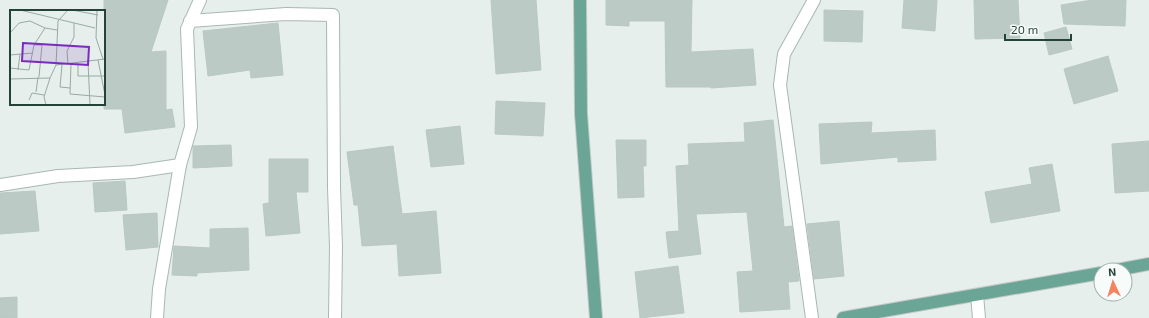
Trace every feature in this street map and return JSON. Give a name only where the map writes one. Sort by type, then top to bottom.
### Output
[{"type":"main road","points":[[580,0],[581,114],[596,318]]},
{"type":"main road","points":[[1133,267],[1149,264]]},
{"type":"main road","points":[[843,318],[862,317],[1093,274]]},
{"type":"street","points":[[157,318],[159,289],[180,165],[191,127],[186,29],[200,0]]},
{"type":"street","points":[[812,318],[780,85],[784,54],[814,0]]},
{"type":"street","points":[[190,21],[286,14],[333,16],[334,188],[336,247],[335,318]]},
{"type":"street","points":[[0,185],[58,176],[133,172],[180,165]]},
{"type":"street","points":[[977,295],[979,318]]},
{"type":"building","points":[[104,0],[168,0],[151,52],[166,51],[166,110],[172,109],[175,127],[125,133],[122,109],[104,109]]},
{"type":"building","points":[[491,0],[536,0],[541,70],[496,74]]},
{"type":"building","points":[[606,0],[692,0],[691,52],[753,49],[756,85],[711,88],[666,87],[665,21],[629,21],[629,26],[606,25]]},
{"type":"building","points":[[904,0],[937,0],[935,31],[902,28]]},
{"type":"building","points":[[974,0],[1018,0],[1020,38],[975,39]]},
{"type":"building","points":[[1092,0],[1126,0],[1125,26],[1064,24],[1061,5]]},
{"type":"building","points":[[824,10],[863,11],[862,42],[824,41]]},
{"type":"building","points":[[278,23],[283,75],[251,78],[250,70],[208,76],[203,31]]},
{"type":"building","points":[[1066,27],[1072,49],[1049,55],[1044,33]]},
{"type":"building","points":[[1108,56],[1118,91],[1074,104],[1064,69]]},
{"type":"building","points":[[496,101],[545,103],[543,136],[495,134]]},
{"type":"building","points":[[773,120],[784,227],[792,226],[799,281],[788,282],[790,309],[740,312],[737,272],[753,271],[747,212],[696,214],[701,254],[669,258],[666,232],[679,231],[676,166],[689,165],[688,144],[745,142],[744,123]]},
{"type":"building","points":[[872,122],[871,133],[935,130],[936,160],[898,162],[898,157],[821,164],[819,124]]},
{"type":"building","points":[[460,126],[464,164],[431,167],[426,130]]},
{"type":"building","points":[[616,140],[646,140],[646,166],[643,166],[644,197],[618,198]]},
{"type":"building","points":[[1149,141],[1149,191],[1115,193],[1112,144]]},
{"type":"building","points":[[231,145],[232,166],[193,168],[193,146]]},
{"type":"building","points":[[393,146],[402,214],[436,211],[441,273],[399,276],[397,244],[362,246],[358,205],[354,205],[347,152]]},
{"type":"building","points":[[269,159],[308,159],[308,192],[296,192],[300,233],[266,236],[263,204],[269,203]]},
{"type":"building","points":[[1052,164],[1060,211],[991,223],[985,192],[1032,184],[1029,168]]},
{"type":"building","points":[[125,181],[127,210],[95,212],[93,183]]},
{"type":"building","points":[[35,191],[39,231],[0,234],[0,193]]},
{"type":"building","points":[[157,213],[158,247],[126,250],[123,215]]},
{"type":"building","points":[[839,221],[844,276],[814,279],[807,224]]},
{"type":"building","points":[[248,228],[249,270],[197,273],[197,276],[172,275],[174,246],[210,248],[210,229]]},
{"type":"building","points":[[678,266],[684,313],[640,318],[635,272]]},
{"type":"building","points":[[17,297],[17,318],[0,318],[0,298]]}]
